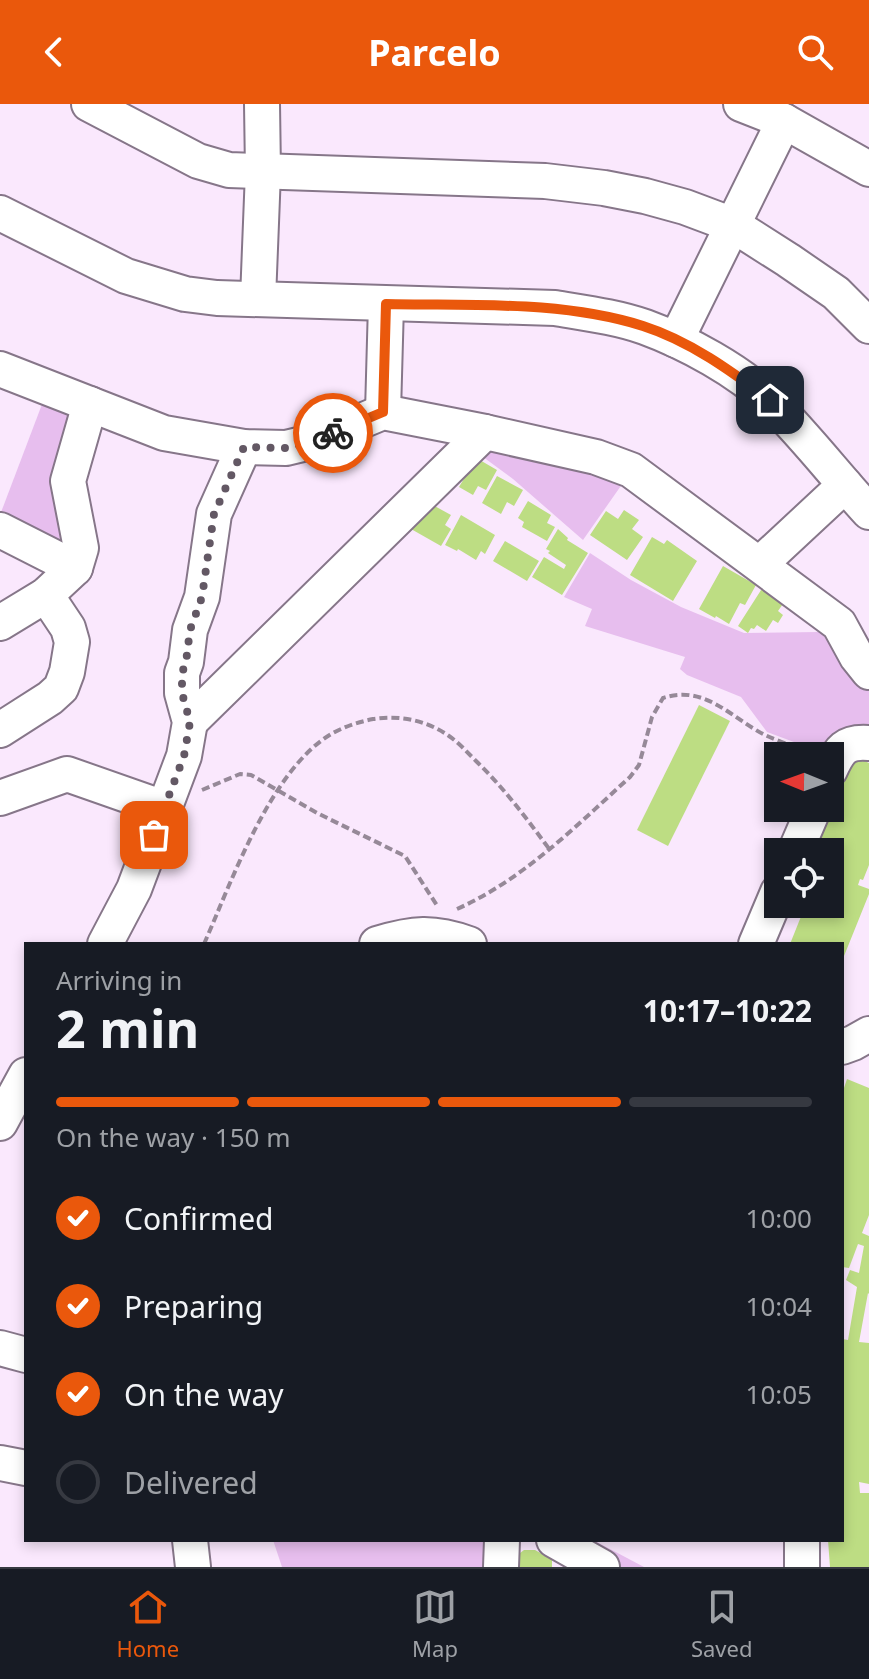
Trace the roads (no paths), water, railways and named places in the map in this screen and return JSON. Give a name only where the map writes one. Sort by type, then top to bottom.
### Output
[{"type":"street","points":[[258,299],[262,104]]},
{"type":"street","points":[[741,104],[784,121],[869,169]]},
{"type":"street","points":[[98,106],[198,161],[229,170],[545,181],[604,188],[685,207],[733,225],[788,260],[836,293],[869,326]]},
{"type":"street","points":[[676,340],[784,121]]},
{"type":"street","points":[[0,213],[126,276],[185,294],[217,298],[555,308],[643,326],[676,340],[726,368],[770,400],[869,512]]},
{"type":"street","points":[[383,412],[386,304]]},
{"type":"street","points":[[0,369],[164,433],[244,447],[286,448],[311,442],[383,412],[596,457],[631,470],[839,624],[869,672]]},
{"type":"street","points":[[0,623],[46,595],[75,568],[81,548],[68,481],[90,404]]},
{"type":"street","points":[[190,722],[485,432]]},
{"type":"street","points":[[106,942],[134,889],[184,756],[190,722],[182,693],[182,673],[190,630],[202,597],[214,514],[244,447]]},
{"type":"street","points":[[760,564],[845,485]]},
{"type":"street","points":[[0,530],[75,568]]},
{"type":"street","points":[[0,730],[50,698],[61,688],[67,672],[72,642],[68,628],[46,595]]},
{"type":"street","points":[[844,748],[857,742],[869,743]]},
{"type":"street","points":[[0,798],[67,774],[164,808]]},
{"type":"street","points":[[757,942],[767,918]]},
{"type":"street","points":[[384,942],[412,934],[449,932]]},
{"type":"street","points":[[844,1046],[869,1034]]},
{"type":"street","points":[[0,1123],[24,1079]]},
{"type":"street","points":[[0,1348],[24,1354]]},
{"type":"street","points":[[0,1463],[24,1468]]},
{"type":"street","points":[[190,1542],[193,1567]]},
{"type":"street","points":[[501,1567],[502,1542]]},
{"type":"street","points":[[558,1542],[602,1567]]},
{"type":"street","points":[[802,1542],[802,1567]]}]
